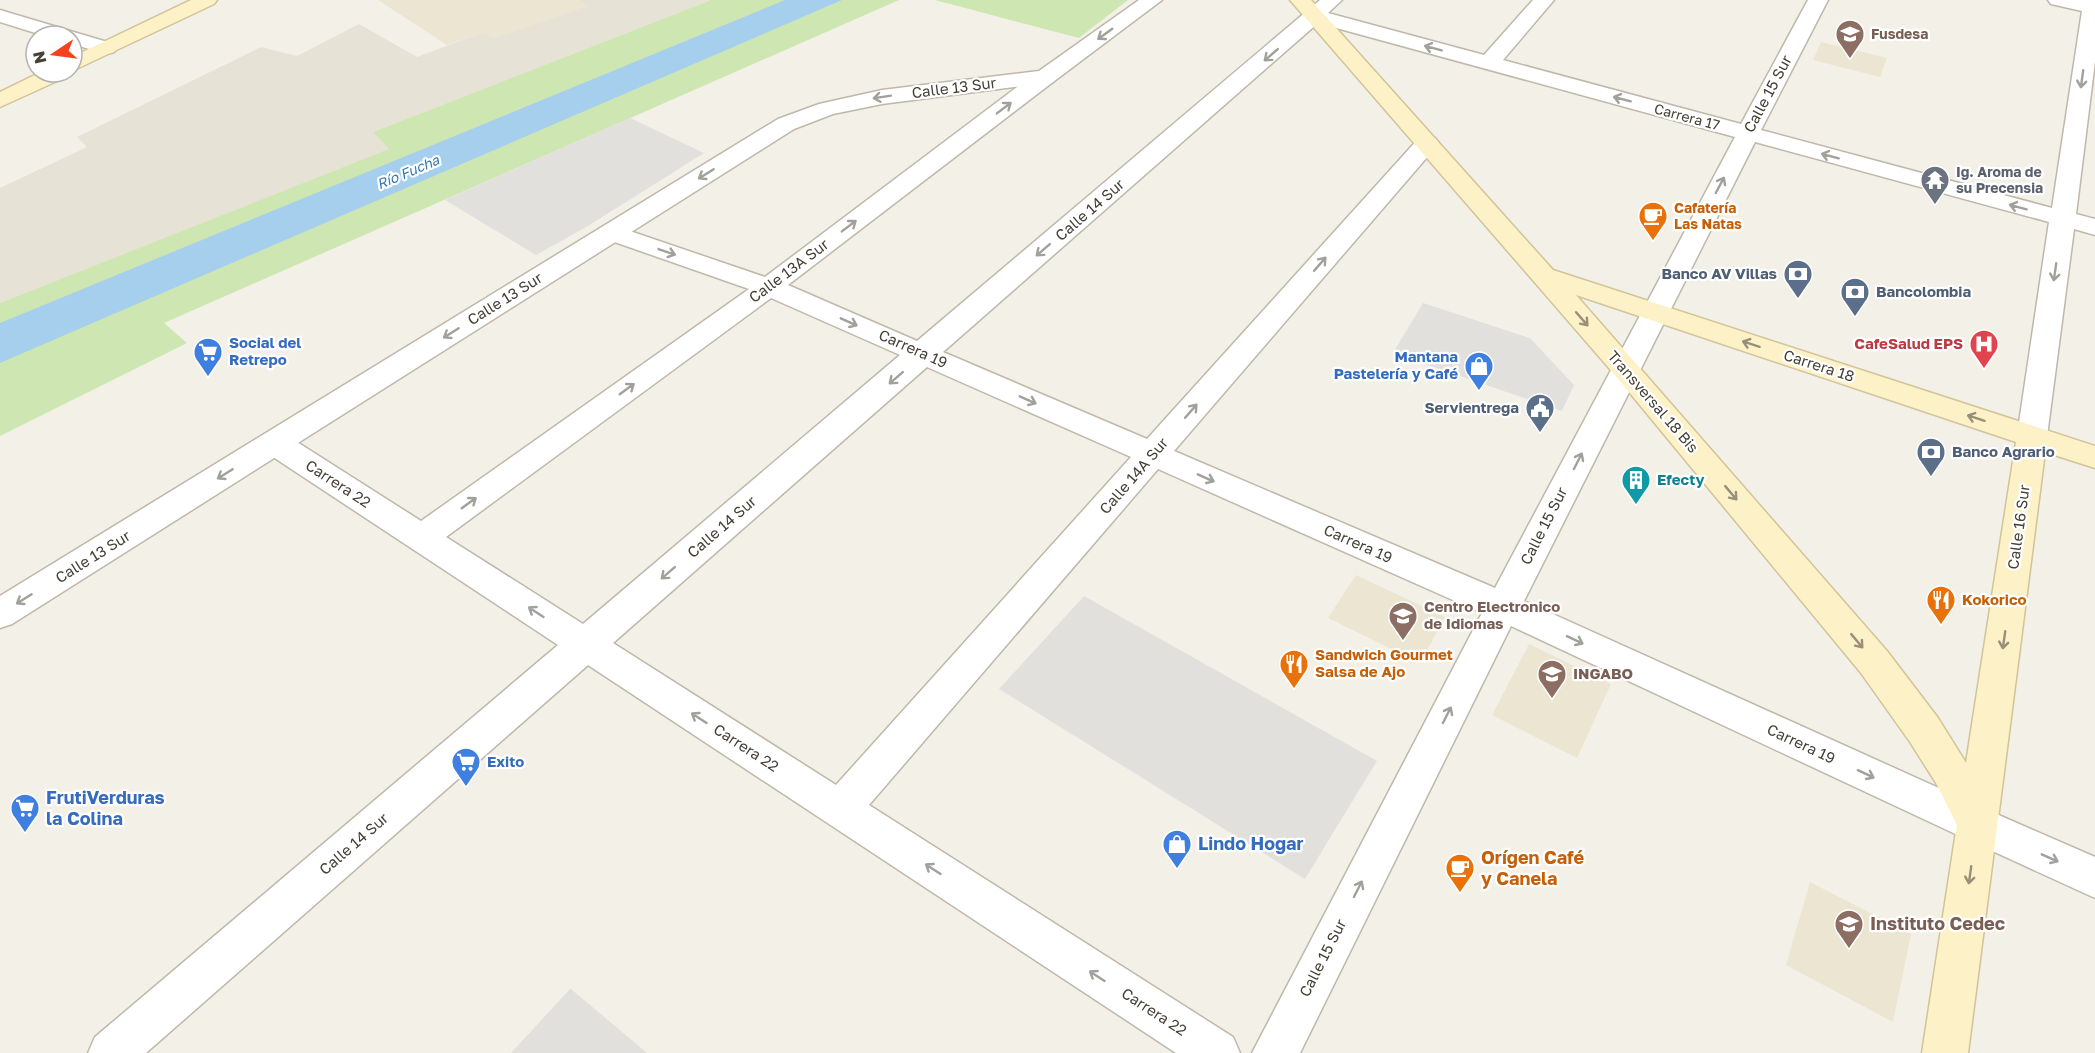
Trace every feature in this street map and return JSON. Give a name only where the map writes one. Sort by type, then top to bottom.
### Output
[{"type":"main road","points":[[84,59],[207,0]]},
{"type":"main road","name":"Transversal 18 Bis","points":[[1316,5],[1427,143],[1625,368],[1881,670],[1950,771],[1978,825]]},
{"type":"main road","points":[[0,100],[33,84]]},
{"type":"main road","name":"Carrera 18","points":[[1544,275],[2095,457]]},
{"type":"main road","name":"Calle 16 Sur","points":[[1945,1053],[2032,436]]},
{"type":"street","name":"Calle 13A Sur","points":[[421,537],[769,287],[1045,77],[1152,0]]},
{"type":"street","points":[[1489,63],[1544,0]]},
{"type":"street","name":"Calle 15 Sur","points":[[1275,1053],[1625,368],[1818,0]]},
{"type":"street","points":[[2058,0],[2093,5]]},
{"type":"street","name":"Carrera 17","points":[[1316,5],[1489,63],[2095,227]]},
{"type":"street","name":"Calle 14 Sur","points":[[111,1053],[923,354],[1316,5]]},
{"type":"street","name":"Calle 16 Sur","points":[[2032,436],[2093,5]]},
{"type":"street","points":[[0,16],[26,24]]},
{"type":"street","points":[[84,41],[107,48]]},
{"type":"street","name":"Calle 13 Sur","points":[[0,614],[770,134],[802,117],[882,97],[1045,77]]},
{"type":"street","name":"Calle 14A Sur","points":[[840,809],[1427,143]]},
{"type":"street","name":"Carrera 19","points":[[612,232],[769,287],[1153,454],[1503,607],[2095,878]]},
{"type":"street","name":"Carrera 22","points":[[275,443],[1217,1053]]},
{"type":"shaded area","points":[[378,0],[578,0],[588,6],[493,39],[483,32],[447,45]]},
{"type":"shaded area","points":[[578,0],[711,0],[373,132],[390,149],[0,303],[0,188],[87,147],[77,137],[261,47],[297,56],[359,24],[417,57],[483,32],[587,6]]},
{"type":"shaded area","name":"Fusdesa","points":[[1821,42],[1887,58],[1880,77],[1813,60]]},
{"type":"shaded area","points":[[630,118],[704,153],[588,226],[536,255],[445,200]]},
{"type":"shaded area","points":[[1423,303],[1530,338],[1574,385],[1562,411],[1393,353]]},
{"type":"shaded area","name":"Centro Electronico de Idiomas","points":[[1356,575],[1445,617],[1420,663],[1328,618]]},
{"type":"shaded area","points":[[1084,596],[1377,761],[1305,879],[999,689]]},
{"type":"shaded area","name":"INGABO","points":[[1529,644],[1611,684],[1577,758],[1492,715]]},
{"type":"shaded area","name":"Instituto Cedec","points":[[1810,882],[1911,934],[1893,1022],[1786,965]]},
{"type":"shaded area","points":[[571,989],[647,1053],[511,1053]]},
{"type":"green space","points":[[711,0],[899,0],[164,323],[187,343],[0,436],[0,303],[389,149],[373,132]]},
{"type":"green space","points":[[935,0],[1128,0],[1079,38]]},
{"type":"water","name":"Río Fucha","points":[[785,0],[842,0],[0,363],[0,323]]},
{"type":"place","name":"Fusdesa","points":[[1850,60]]},
{"type":"place","name":"Ig. Aroma de su Precensia","points":[[1935,206]]},
{"type":"place","name":"Cafatería Las Natas","points":[[1653,242]]},
{"type":"place","name":"Banco AV Villas","points":[[1798,300]]},
{"type":"place","name":"Bancolombia","points":[[1855,318]]},
{"type":"place","name":"CafeSalud EPS","points":[[1984,370]]},
{"type":"place","name":"Social del Retrepo","points":[[208,378]]},
{"type":"place","name":"Mantana Pastelería y Café","points":[[1479,392]]},
{"type":"place","name":"Servientrega","points":[[1540,434]]},
{"type":"place","name":"Banco Agrario","points":[[1931,478]]},
{"type":"place","name":"Efecty","points":[[1636,506]]},
{"type":"place","name":"Kokorico","points":[[1941,626]]},
{"type":"place","name":"Centro Electronico de Idiomas","points":[[1403,642]]},
{"type":"place","name":"Sandwich Gourmet Salsa de Ajo","points":[[1294,690]]},
{"type":"place","name":"INGABO","points":[[1552,700]]},
{"type":"place","name":"Exito","points":[[466,788]]},
{"type":"place","name":"FrutiVerduras la Colina","points":[[25,834]]},
{"type":"place","name":"Lindo Hogar","points":[[1177,870]]},
{"type":"place","name":"Orígen Café y Canela","points":[[1460,894]]},
{"type":"place","name":"Instituto Cedec","points":[[1849,950]]}]
